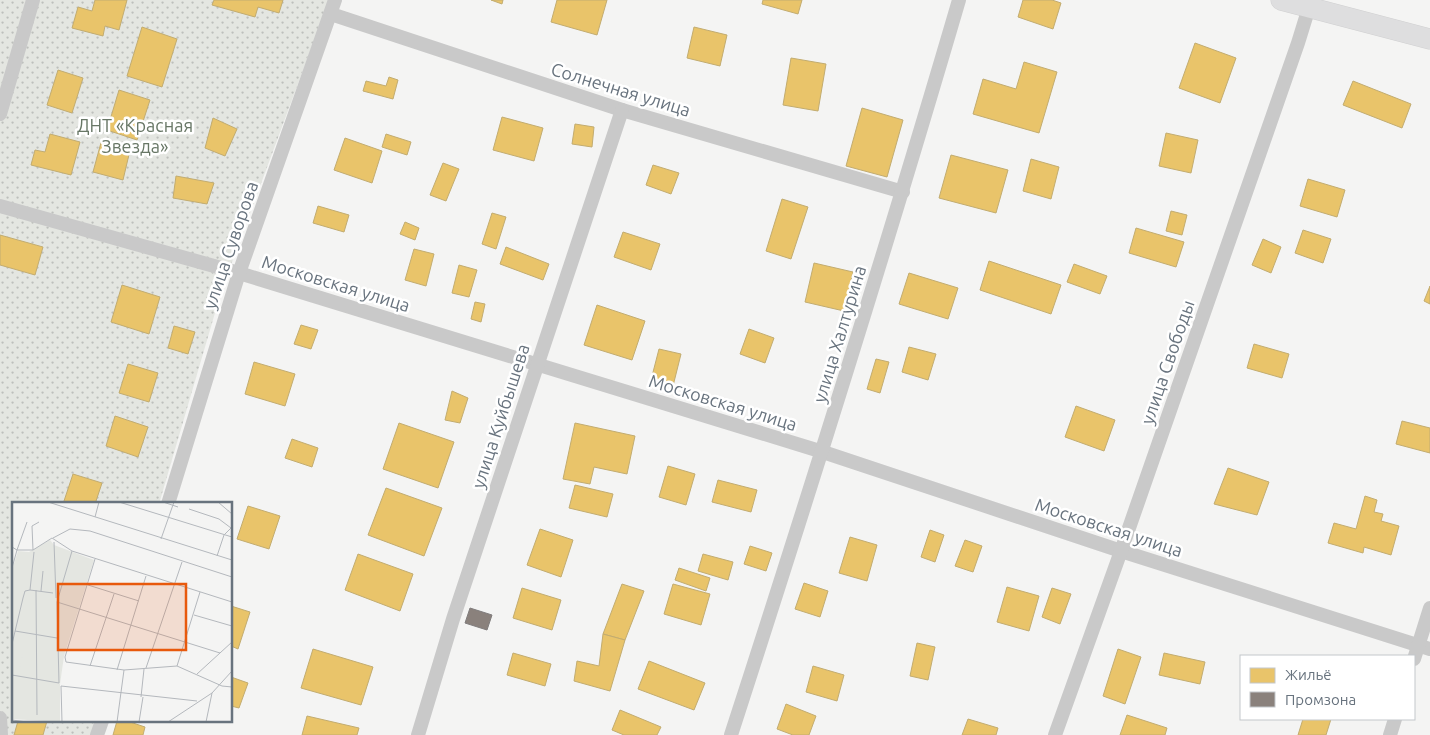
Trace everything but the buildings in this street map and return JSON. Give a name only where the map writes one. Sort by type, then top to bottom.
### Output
[{"type":"main road","points":[[1281,0],[1310,4],[1430,39]]},
{"type":"street","points":[[0,114],[33,0]]},
{"type":"street","name":"улица Суворова","points":[[169,502],[239,273],[335,0]]},
{"type":"street","name":"улица Халтурина","points":[[731,735],[823,452],[903,192],[959,0]]},
{"type":"street","name":"улица Свободы","points":[[1055,735],[1121,551],[1310,4]]},
{"type":"street","name":"Солнечная улица","points":[[331,14],[622,110],[903,192]]},
{"type":"street","name":"улица Куйбышева","points":[[418,735],[453,619],[622,110]]},
{"type":"street","name":"Московская улица","points":[[0,206],[239,273],[823,452],[1421,651]]},
{"type":"street","points":[[1421,651],[1430,608]]},
{"type":"street","points":[[0,718],[1,735]]},
{"type":"street","points":[[1390,735],[1395,720]]},
{"type":"street","points":[[97,735],[102,722]]},
{"type":"green space","name":"ДНТ «Красная Звезда»","points":[[0,0],[329,0],[222,289],[160,502],[12,502],[12,722],[96,722],[92,735],[0,735]]}]
